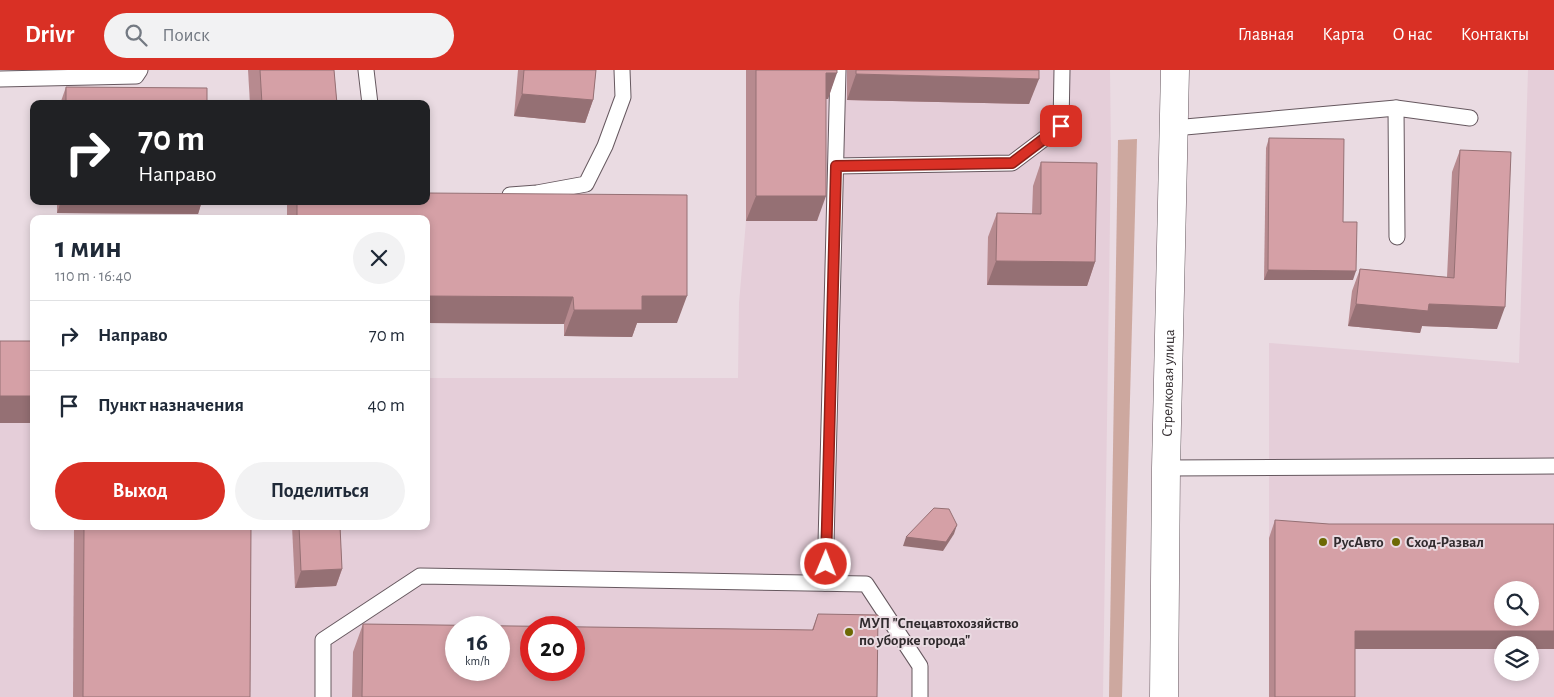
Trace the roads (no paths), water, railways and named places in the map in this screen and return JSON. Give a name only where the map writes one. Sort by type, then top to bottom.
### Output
[{"type":"street","name":"Стрелковая улица","points":[[1164,697],[1166,468],[1175,70]]},
{"type":"lane","points":[[0,79],[136,76],[140,70]]},
{"type":"lane","points":[[366,70],[370,100]]},
{"type":"lane","points":[[499,196],[537,193],[586,184],[605,146],[623,97],[622,70]]},
{"type":"lane","points":[[825,583],[838,70]]},
{"type":"lane","points":[[836,166],[1012,163],[1061,126],[1062,70]]},
{"type":"lane","points":[[1174,128],[1396,108],[1470,118]]},
{"type":"lane","points":[[1396,108],[1397,237]]},
{"type":"lane","points":[[1166,468],[1554,466]]},
{"type":"lane","points":[[323,697],[323,640],[420,576],[866,584],[920,666],[920,697]]},
{"type":"place","name":"РусАвто","points":[[1323,542]]},
{"type":"place","name":"Сход-Развал","points":[[1396,542]]},
{"type":"place","name":"МУП \"Спецавтохозяйство по уборке города\"","points":[[849,632]]}]
